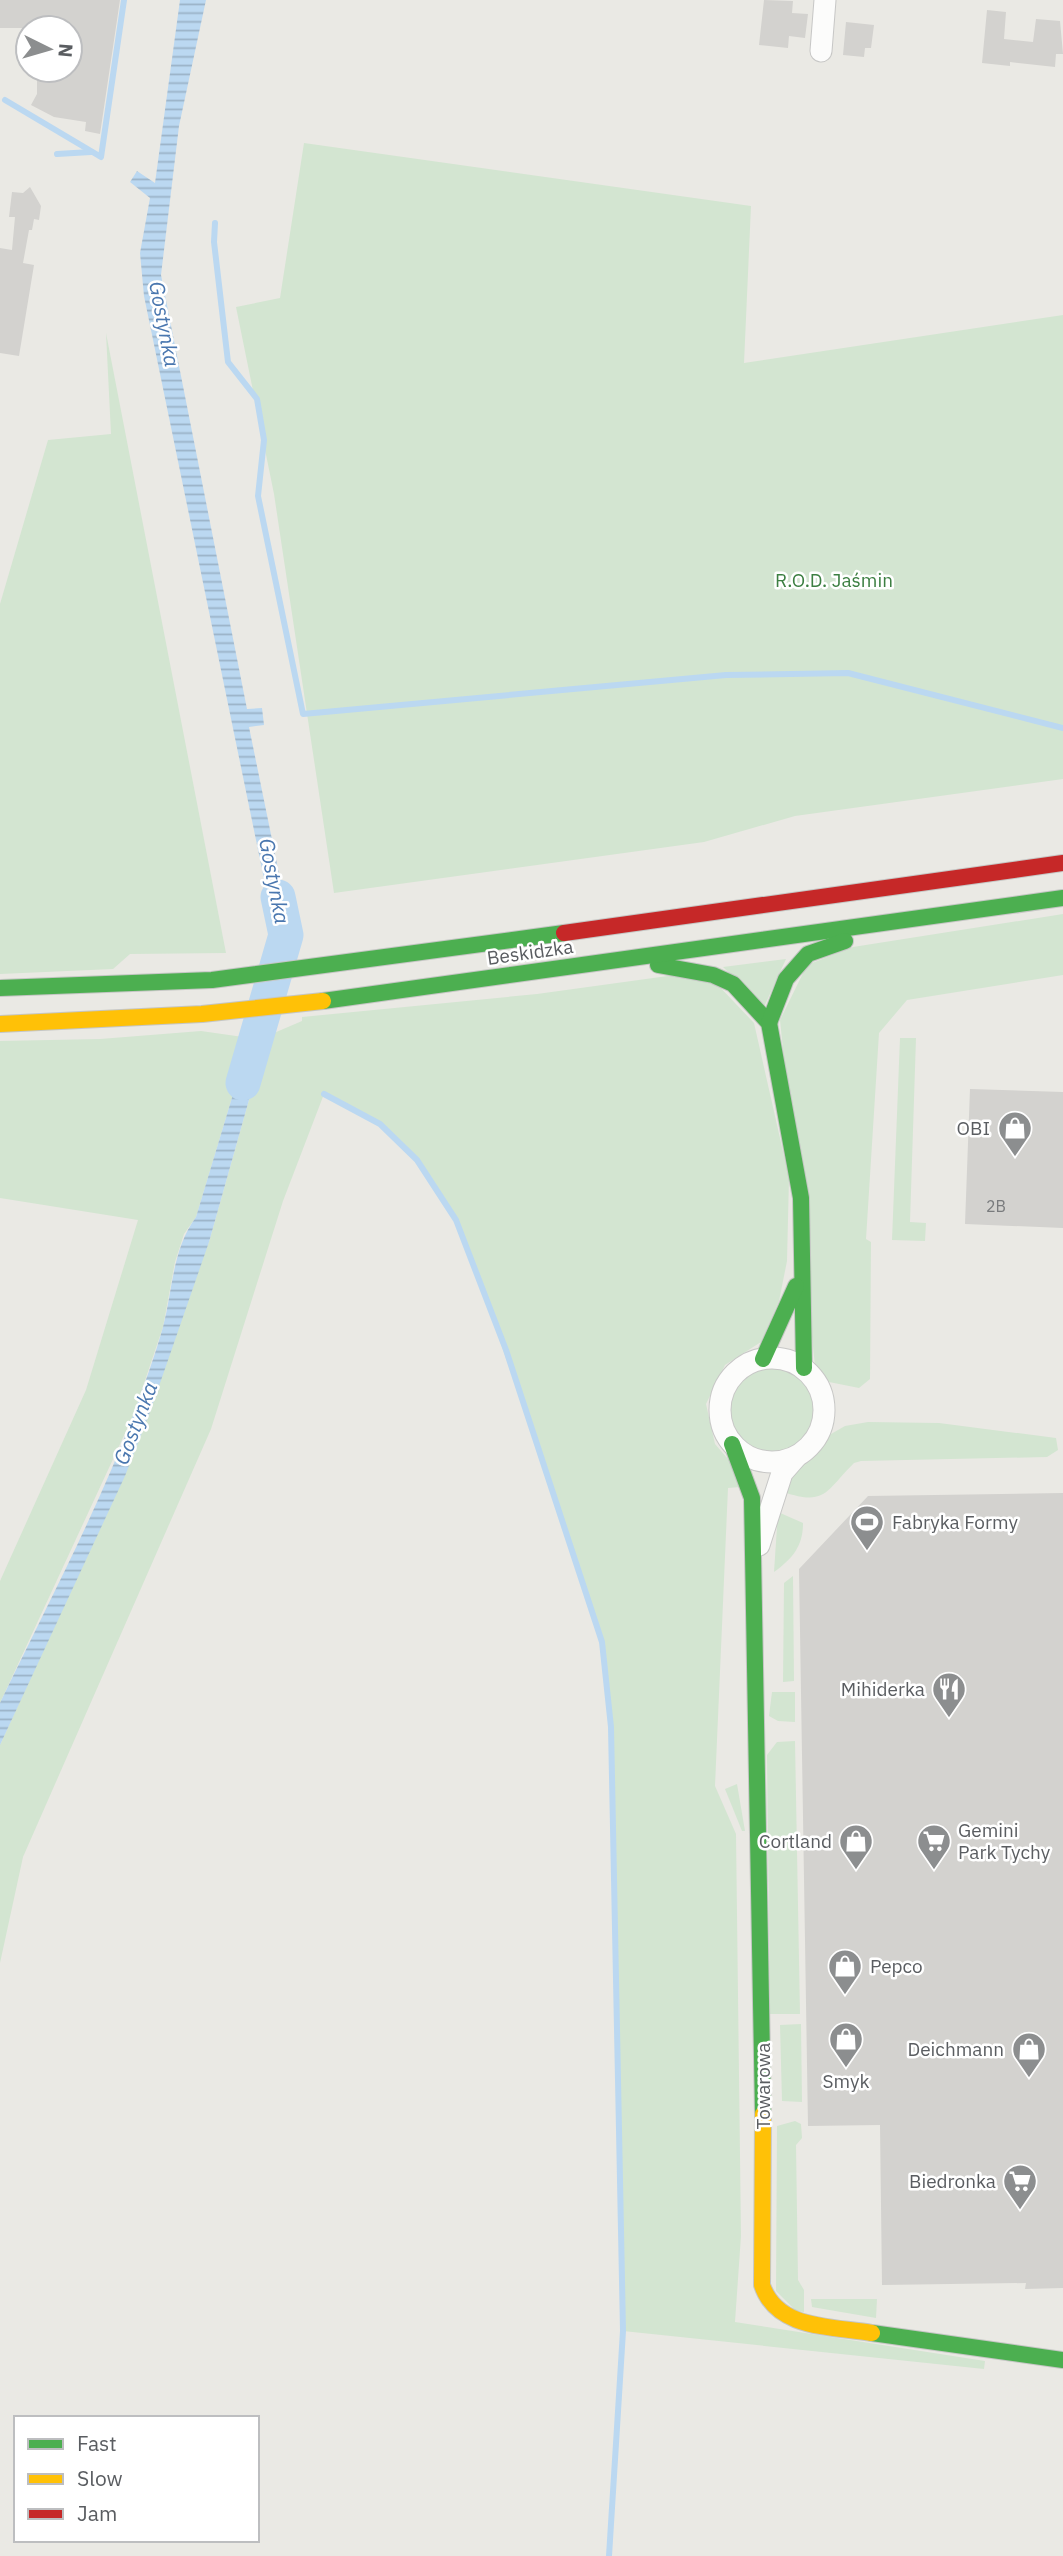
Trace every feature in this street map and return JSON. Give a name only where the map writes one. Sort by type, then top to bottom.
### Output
[{"type":"main road","name":"Beskidzka","points":[[0,988],[212,979],[330,966],[1063,863]]},
{"type":"main road","name":"Beskidzka","points":[[0,1024],[202,1014],[333,999],[1063,898]]},
{"type":"main road","points":[[804,1368],[800,1186],[769,1023],[786,979],[808,954],[890,922]]},
{"type":"main road","points":[[617,961],[684,968],[713,975],[733,984],[769,1023]]},
{"type":"main road","points":[[763,1359],[784,1317],[802,1270]]},
{"type":"main road","name":"Towarowa","points":[[732,1444],[751,1491],[764,2088],[762,2285],[766,2301],[777,2314],[794,2320],[955,2347],[1063,2360]]},
{"type":"street","points":[[821,51],[825,0]]},
{"type":"street","points":[[763,1359],[792,1361],[804,1368],[818,1383],[824,1399],[825,1416],[820,1433],[810,1447],[796,1458],[779,1463],[761,1462],[745,1455],[732,1444],[723,1429],[719,1412],[722,1395],[739,1368],[763,1359]]},
{"type":"street","name":"Towarowa","points":[[753,1564],[782,1473],[796,1458]]},
{"type":"green space","name":"R.O.D. Jaśmin","points":[[304,143],[751,206],[744,363],[1063,315],[1063,779],[795,816],[704,842],[334,893],[274,494],[236,307],[280,298]]},
{"type":"green space","points":[[106,333],[226,953],[130,954],[113,969],[0,974],[0,604],[48,440],[111,434]]},
{"type":"green space","points":[[1063,914],[1063,975],[907,1000],[879,1033],[866,1239],[871,1242],[870,1379],[859,1388],[829,1382],[815,1366],[780,1020],[807,965],[853,947]]},
{"type":"green space","points":[[786,959],[764,1007],[723,967]]},
{"type":"green space","points":[[675,975],[716,983],[754,1023],[789,1178],[787,1261],[779,1301],[761,1342],[725,1365],[706,1404],[715,1444],[734,1466],[740,1487],[728,1488],[715,1786],[736,1834],[741,2236],[735,2322],[985,2361],[984,2369],[623,2331],[611,1727],[602,1642],[527,1416],[456,1220],[417,1160],[380,1124],[324,1094],[283,1201],[211,1429],[23,1857],[0,1963],[0,1745],[56,1622],[209,1242],[267,1036],[302,1021],[302,1017],[537,994]]},
{"type":"green space","points":[[201,1031],[250,1038],[196,1217],[184,1234],[175,1262],[163,1327],[133,1416],[0,1703],[0,1581],[86,1390],[138,1220],[0,1198],[0,1041],[100,1039]]},
{"type":"green space","points":[[900,1038],[916,1038],[910,1222],[926,1223],[925,1241],[892,1240]]},
{"type":"green space","points":[[770,1366],[787,1369],[801,1379],[811,1393],[814,1410],[811,1427],[801,1441],[787,1451],[770,1454],[753,1451],[739,1441],[729,1427],[726,1410],[729,1393],[739,1379],[753,1369]]},
{"type":"green space","points":[[868,1422],[939,1423],[1056,1438],[1058,1450],[1047,1457],[861,1461],[854,1463],[830,1489],[817,1497],[783,1492],[794,1471],[820,1449],[831,1434],[845,1426]]},
{"type":"green space","points":[[778,1512],[803,1523],[803,1531],[796,1551],[774,1572]]},
{"type":"green space","points":[[793,1576],[794,1681],[783,1682],[784,1583]]},
{"type":"green space","points":[[772,1692],[795,1692],[795,1722],[778,1721],[769,1716]]},
{"type":"green space","points":[[795,1741],[800,2014],[770,2014],[767,1755],[777,1742]]},
{"type":"green space","points":[[737,1784],[745,1831],[742,1831],[725,1789]]},
{"type":"green space","points":[[801,2024],[802,2102],[782,2101],[780,2025]]},
{"type":"green space","points":[[795,2121],[801,2124],[802,2138],[796,2145],[798,2280],[804,2290],[804,2312],[796,2311],[776,2291],[777,2126]]},
{"type":"green space","points":[[811,2299],[877,2299],[876,2318],[812,2307]]},
{"type":"water","points":[[180,0],[206,0],[179,126],[161,275],[247,709],[262,708],[264,725],[249,727],[293,942],[277,942],[144,296],[140,253],[150,198],[130,182],[137,171],[155,183]]},
{"type":"water","points":[[267,1036],[209,1242],[150,1412],[125,1476],[0,1745],[0,1703],[104,1486],[145,1381],[163,1327],[178,1256],[196,1217],[250,1038]]},
{"type":"building","points":[[0,0],[120,0],[100,134],[85,131],[86,122],[54,117],[31,105],[37,94],[37,84],[84,84],[84,14],[14,14],[14,28],[0,28]]},
{"type":"building","points":[[764,0],[793,1],[792,13],[808,14],[805,38],[789,36],[788,48],[759,45]]},
{"type":"building","points":[[987,10],[1006,12],[1004,39],[1033,42],[1036,19],[1060,21],[1063,54],[1056,54],[1055,67],[1010,62],[1010,66],[982,63]]},
{"type":"building","points":[[846,22],[874,25],[871,48],[865,48],[864,57],[843,55]]},
{"type":"building","points":[[30,187],[41,206],[39,220],[34,219],[32,230],[29,230],[23,263],[34,265],[19,356],[0,353],[0,248],[12,250],[15,217],[9,217],[12,192],[23,193]]},
{"type":"building","name":"OBI","points":[[970,1089],[1063,1092],[1063,1228],[965,1224]]},
{"type":"building","name":"Gemini Park Tychy","points":[[1063,1493],[1063,2288],[1025,2289],[1026,2283],[882,2285],[880,2125],[808,2126],[799,1569],[868,1496]]},
{"type":"waterway","points":[[5,100],[101,157],[124,0]]},
{"type":"waterway","points":[[57,154],[91,152]]},
{"type":"waterway","points":[[215,223],[214,242],[228,362],[257,399],[264,440],[258,496],[303,714],[726,675],[848,673],[1063,728]]},
{"type":"waterway","name":"Gostynka","points":[[243,1083],[286,935],[278,897]]},
{"type":"waterway","points":[[324,1094],[380,1124],[417,1160],[456,1220],[506,1350],[602,1642],[611,1727],[623,2331],[609,2556]]},
{"type":"traffic: fast","points":[[323,1001],[1063,898]]},
{"type":"traffic: fast","points":[[0,988],[212,980],[564,933]]},
{"type":"traffic: fast","points":[[769,1023],[786,979],[808,954],[845,941]]},
{"type":"traffic: fast","points":[[658,965],[713,975],[733,984],[769,1023],[801,1198],[804,1368]]},
{"type":"traffic: fast","points":[[763,1359],[796,1286]]},
{"type":"traffic: fast","points":[[732,1444],[752,1498],[763,2114]]},
{"type":"traffic: fast","points":[[872,2333],[1063,2360]]},
{"type":"traffic: slow","points":[[0,1024],[202,1014],[323,1001]]},
{"type":"traffic: slow","points":[[763,2114],[762,2285],[769,2300],[793,2318],[808,2323],[872,2333]]},
{"type":"traffic: jam","points":[[564,933],[1063,863]]},
{"type":"place","name":"OBI","points":[[1015,1158]]},
{"type":"place","name":"Fabryka Formy","points":[[867,1552]]},
{"type":"place","name":"Mihiderka","points":[[949,1719]]},
{"type":"place","name":"Cortland","points":[[856,1871]]},
{"type":"place","name":"Gemini Park Tychy","points":[[934,1871]]},
{"type":"place","name":"Pepco","points":[[845,1996]]},
{"type":"place","name":"Smyk","points":[[846,2069]]},
{"type":"place","name":"Deichmann","points":[[1029,2079]]},
{"type":"place","name":"Biedronka","points":[[1020,2211]]}]
